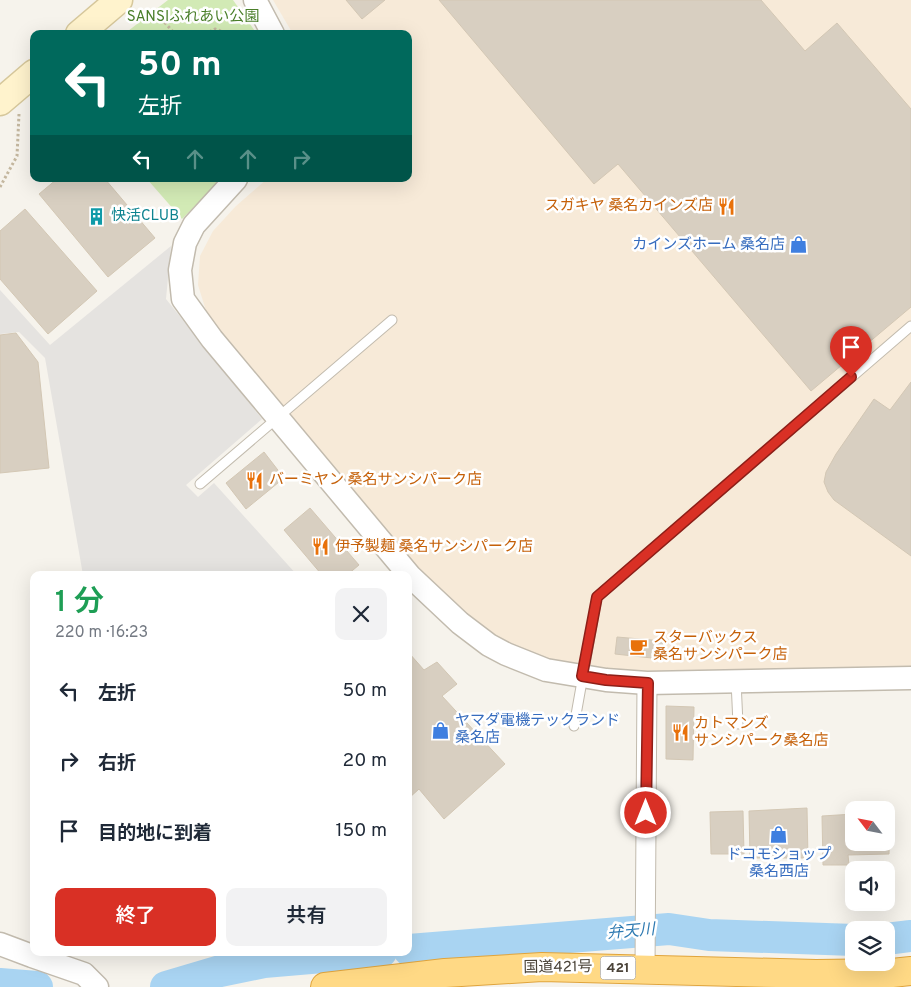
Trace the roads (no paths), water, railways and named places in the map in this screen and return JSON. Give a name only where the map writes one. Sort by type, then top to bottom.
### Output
[{"type":"highway","name":"国道421号","points":[[325,987],[445,974],[645,959],[814,980],[911,971]]},
{"type":"main road","points":[[84,30],[119,0]]},
{"type":"main road","points":[[0,102],[27,78]]},
{"type":"street","points":[[255,0],[271,30]]},
{"type":"street","points":[[233,182],[194,225],[185,243],[180,270],[183,299],[212,339],[405,571]]},
{"type":"street","points":[[412,579],[460,623],[489,645],[546,670],[606,680],[648,683],[911,678]]},
{"type":"street","points":[[645,959],[648,683]]},
{"type":"street","points":[[0,944],[30,955]]},
{"type":"street","points":[[32,956],[90,980]]},
{"type":"lane","points":[[200,484],[392,320]]},
{"type":"lane","points":[[574,726],[597,597],[911,326]]},
{"type":"lane","points":[[736,681],[738,724]]},
{"type":"waterway","name":"弁天川","points":[[412,950],[669,929],[709,935],[845,940]]},
{"type":"waterway","name":"弁天川","points":[[895,938],[911,936]]},
{"type":"waterway","name":"弁天川","points":[[166,987],[220,971],[264,962],[334,956]]},
{"type":"waterway","name":"弁天川","points":[[0,984],[37,987]]},
{"type":"place","name":"スガキヤ 桑名カインズ店","points":[[727,206]]},
{"type":"place","name":"快活CLUB","points":[[97,216]]},
{"type":"place","name":"カインズホーム 桑名店","points":[[799,245]]},
{"type":"place","name":"バーミヤン 桑名サンシパーク店","points":[[255,480]]},
{"type":"place","name":"伊予製麺 桑名サンシパーク店","points":[[321,547]]},
{"type":"place","name":"スターバックス 桑名サンシパーク店","points":[[639,647]]},
{"type":"place","name":"ヤマダ電機テックランド 桑名店","points":[[441,730]]},
{"type":"place","name":"カトマンズ サンシパーク桑名店","points":[[680,733]]},
{"type":"place","name":"ドコモショップ 桑名西店","points":[[779,834]]},
{"type":"park label","name":"SANSIふれあい公園","points":[[193,17]]}]
